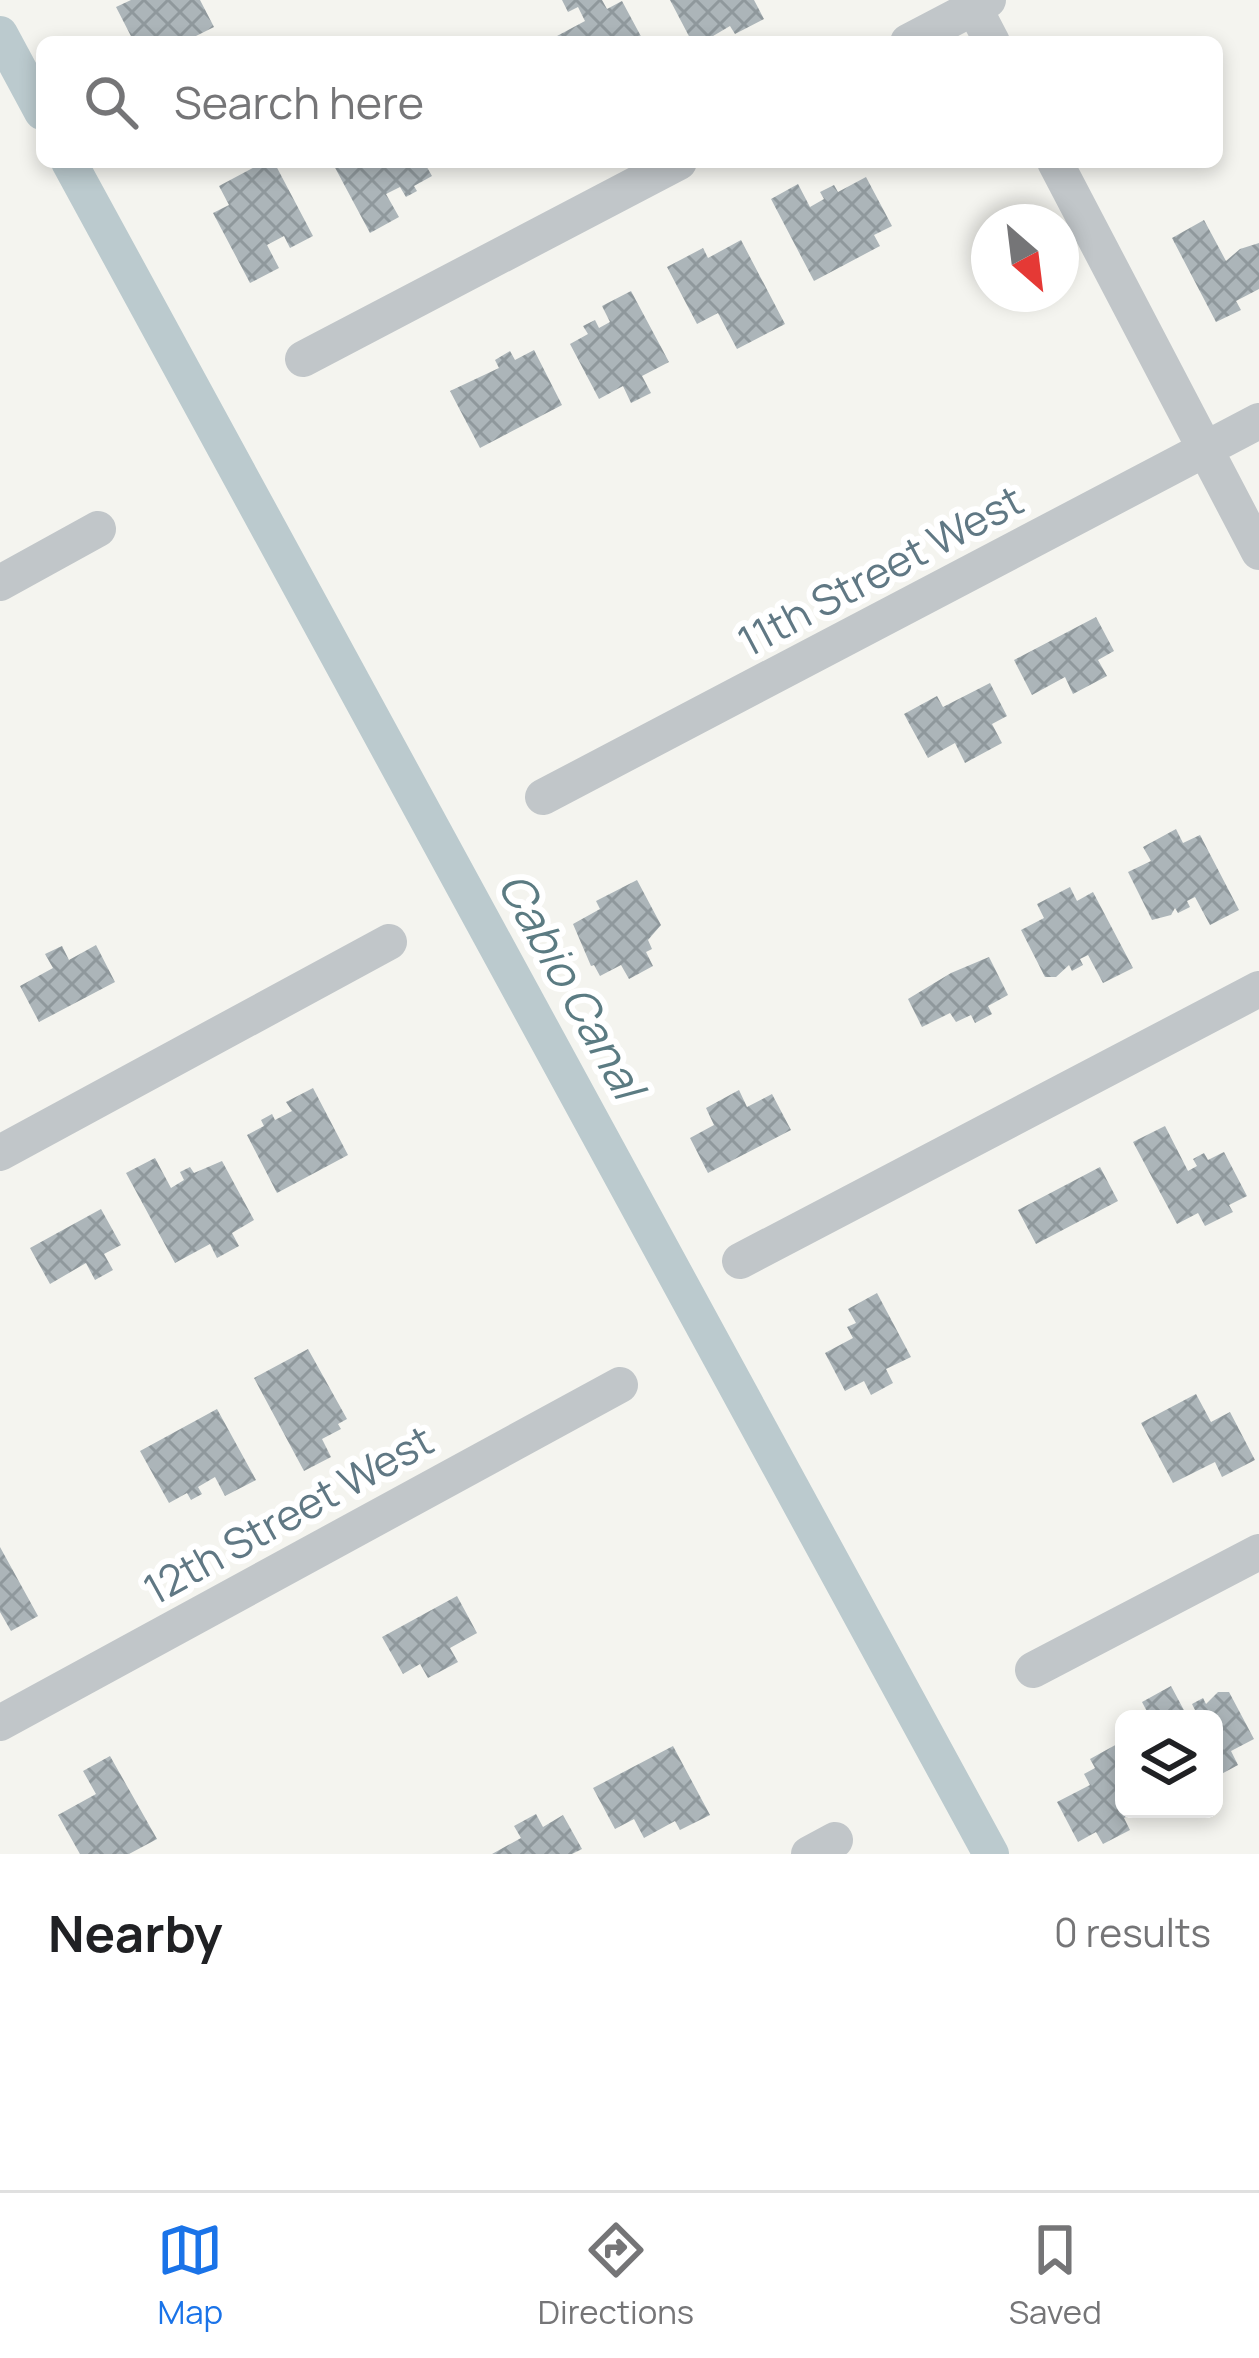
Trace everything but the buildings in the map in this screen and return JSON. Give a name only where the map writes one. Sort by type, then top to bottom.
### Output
[{"type":"street","points":[[919,36],[977,3],[990,36]]},
{"type":"street","points":[[303,359],[668,168]]},
{"type":"street","points":[[1058,168],[1259,551]]},
{"type":"street","name":"11th Street West","points":[[543,797],[1259,421]]},
{"type":"street","points":[[0,584],[98,529]]},
{"type":"street","points":[[0,1153],[389,942]]},
{"type":"street","points":[[740,1261],[1259,989]]},
{"type":"street","name":"12th Street West","points":[[0,1723],[620,1385]]},
{"type":"street","points":[[1033,1670],[1259,1552]]},
{"type":"waterway","name":"Cabio Canal","points":[[0,34],[36,101]]},
{"type":"waterway","name":"Cabio Canal","points":[[72,168],[991,1854]]}]
